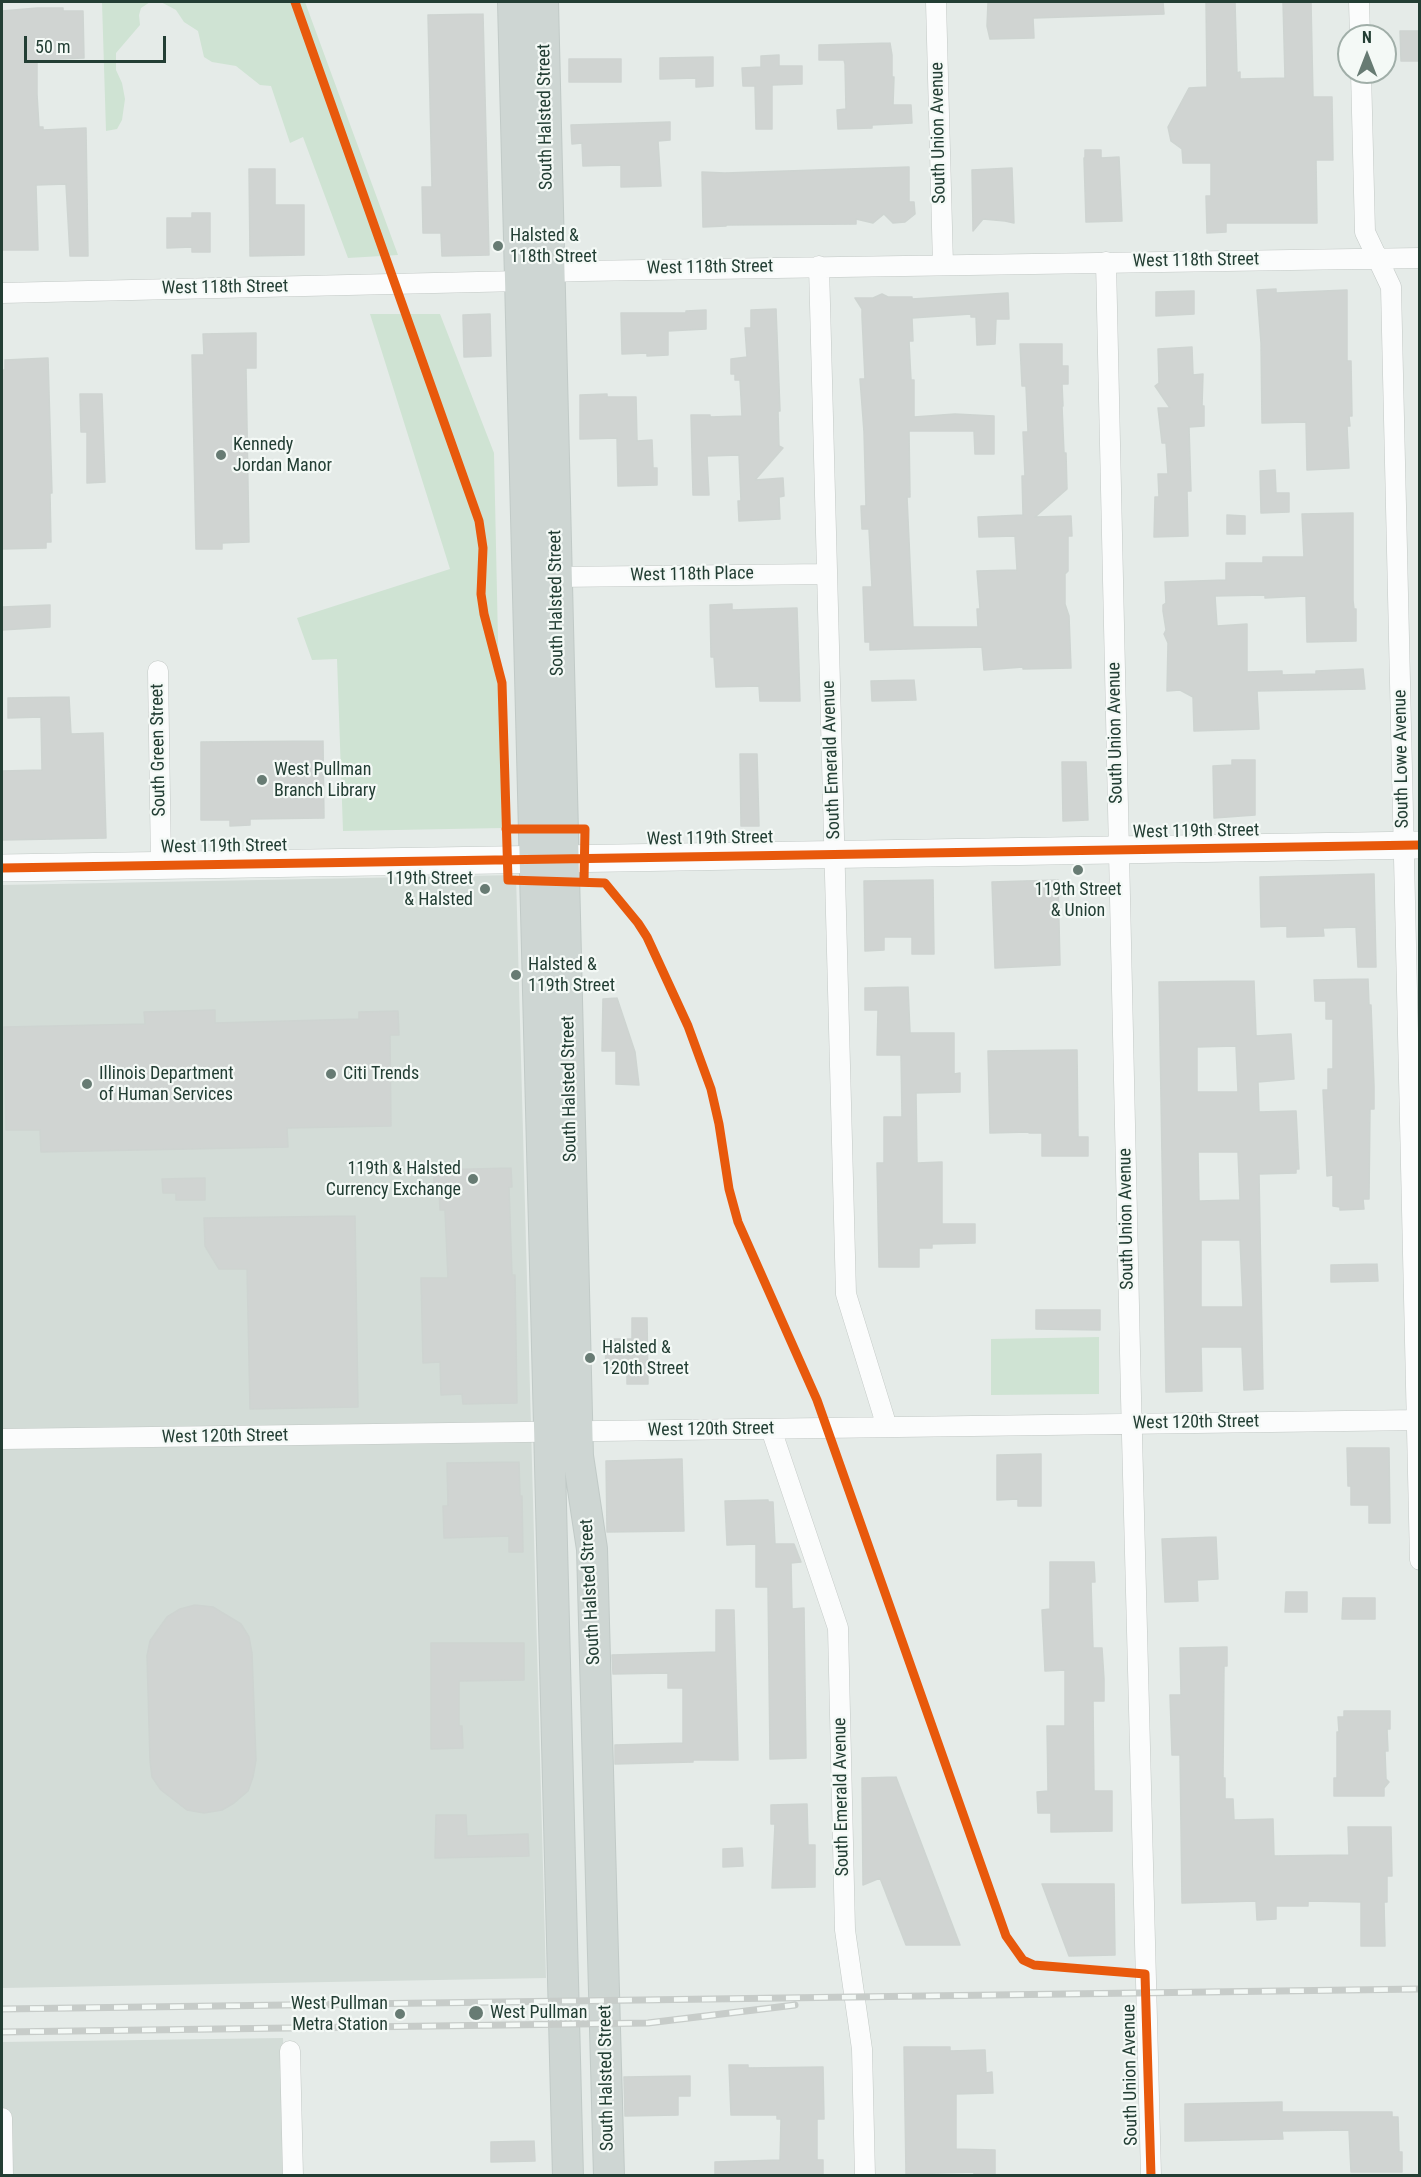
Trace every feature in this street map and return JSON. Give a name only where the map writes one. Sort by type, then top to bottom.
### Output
[{"type":"main road","name":"South Halsted Street","points":[[513,2],[534,858],[563,1432],[578,1456],[592,1549],[609,2175]]},
{"type":"main road","name":"South Halsted Street","points":[[543,2],[563,858],[563,1432],[568,2175]]},
{"type":"street","name":"South Union Avenue","points":[[936,2],[943,265]]},
{"type":"street","points":[[1359,2],[1360,24]]},
{"type":"street","name":"South Lowe Avenue","points":[[1361,84],[1365,232],[1391,287],[1412,845],[1419,1560]]},
{"type":"street","name":"West 118th Street","points":[[2,292],[521,281],[550,272],[1419,258]]},
{"type":"street","name":"South Union Avenue","points":[[1106,262],[1150,2175]]},
{"type":"street","name":"South Emerald Avenue","points":[[819,266],[846,1294],[887,1427]]},
{"type":"street","name":"West 118th Place","points":[[556,577],[827,574]]},
{"type":"street","name":"South Green Street","points":[[158,671],[161,865]]},
{"type":"street","name":"West 119th Street","points":[[2,868],[1412,845]]},
{"type":"street","name":"West 120th Street","points":[[2,1439],[1418,1420]]},
{"type":"street","name":"South Emerald Avenue","points":[[771,1429],[838,1628],[845,1930],[862,2049],[865,2175]]},
{"type":"street","points":[[290,2051],[293,2175]]},
{"type":"street","points":[[2,2118],[3,2175]]},
{"type":"shaded area","points":[[516,875],[546,1978],[3,1988],[2,885]]},
{"type":"shaded area","points":[[283,2038],[288,2175],[2,2175],[2,2042]]},
{"type":"green space","points":[[102,2],[150,2],[141,8],[140,25],[116,53],[116,70],[122,83],[125,99],[122,120],[117,129],[106,131]]},
{"type":"green space","points":[[161,2],[305,2],[398,255],[348,258],[303,137],[290,143],[271,86],[260,85],[236,66],[212,62],[204,57],[198,31],[184,22],[176,10]]},
{"type":"green space","points":[[370,314],[440,314],[494,453],[502,828],[343,831],[337,659],[312,660],[297,618],[450,569]]},
{"type":"green space","points":[[1099,1337],[1099,1394],[991,1395],[991,1339]]},
{"type":"building","points":[[988,2],[1163,2],[1164,14],[1033,18],[1034,38],[990,39],[987,26]]},
{"type":"building","points":[[1206,2],[1235,2],[1237,73],[1240,72],[1240,79],[1285,78],[1283,2],[1311,2],[1313,97],[1332,97],[1333,160],[1316,160],[1317,223],[1226,223],[1226,232],[1207,233],[1206,196],[1211,196],[1211,163],[1183,163],[1182,149],[1171,141],[1168,127],[1189,88],[1207,87]]},
{"type":"building","points":[[37,8],[83,11],[84,58],[37,60],[37,94],[39,127],[43,127],[43,130],[86,128],[88,256],[70,256],[66,184],[36,185],[38,250],[2,250],[2,11]]},
{"type":"building","points":[[483,14],[489,255],[442,256],[441,233],[423,233],[422,187],[432,187],[428,15]]},
{"type":"building","points":[[1400,31],[1419,31],[1419,61],[1401,61]]},
{"type":"building","points":[[890,43],[892,77],[894,77],[893,105],[911,105],[912,123],[838,129],[837,110],[846,109],[845,64],[844,60],[819,60],[819,45]]},
{"type":"building","points":[[779,55],[779,66],[802,66],[802,84],[772,85],[772,129],[756,129],[755,86],[743,86],[742,68],[761,67],[761,56]]},
{"type":"building","points":[[713,57],[713,86],[696,87],[696,78],[660,79],[660,58]]},
{"type":"building","points":[[569,59],[621,59],[621,82],[569,82]]},
{"type":"building","points":[[670,122],[670,140],[658,141],[661,186],[621,187],[621,165],[583,166],[582,143],[572,144],[571,125]]},
{"type":"building","points":[[1085,150],[1101,150],[1101,158],[1119,157],[1122,221],[1086,222]]},
{"type":"building","points":[[909,167],[909,202],[914,202],[915,214],[905,222],[893,223],[884,214],[873,223],[856,219],[856,224],[703,227],[702,172]]},
{"type":"building","points":[[1012,168],[1014,223],[983,219],[973,231],[972,170]]},
{"type":"building","points":[[249,169],[275,169],[275,205],[304,205],[304,255],[250,256]]},
{"type":"building","points":[[192,213],[210,213],[210,252],[192,252],[192,247],[167,248],[167,218],[192,218]]},
{"type":"building","points":[[1276,289],[1276,293],[1347,290],[1347,361],[1351,361],[1352,416],[1349,416],[1350,426],[1347,426],[1349,468],[1307,470],[1306,422],[1262,423],[1261,343],[1257,290]]},
{"type":"building","points":[[1194,291],[1194,314],[1156,316],[1156,292]]},
{"type":"building","points":[[1008,293],[1009,319],[996,319],[995,344],[977,345],[976,317],[971,317],[971,314],[912,318],[913,341],[909,341],[911,380],[914,380],[914,417],[955,414],[994,416],[994,454],[975,454],[974,431],[909,431],[910,497],[907,497],[913,627],[978,627],[977,609],[980,609],[977,571],[1017,570],[1015,536],[979,537],[978,517],[1023,515],[1022,476],[1025,476],[1023,432],[1028,432],[1026,386],[1022,386],[1020,344],[1062,344],[1062,366],[1068,366],[1068,384],[1062,384],[1067,489],[1035,517],[1071,516],[1072,536],[1068,536],[1065,604],[1069,616],[1071,668],[1023,669],[1023,667],[984,670],[982,647],[870,650],[870,642],[865,642],[863,587],[872,587],[869,529],[862,529],[861,506],[866,506],[860,379],[865,379],[862,309],[855,298],[873,298],[882,294],[888,297],[912,297],[912,299]]},
{"type":"building","points":[[776,309],[779,446],[783,448],[755,480],[783,478],[784,496],[779,497],[780,519],[739,521],[738,501],[741,501],[739,455],[707,456],[709,495],[693,495],[691,415],[742,416],[740,380],[735,380],[735,374],[731,374],[731,359],[747,357],[745,328],[751,328],[751,310]]},
{"type":"building","points":[[706,310],[706,329],[668,331],[668,355],[622,354],[621,313],[686,313],[686,311]]},
{"type":"building","points":[[490,314],[491,356],[464,357],[463,315]]},
{"type":"building","name":"Kennedy Jordan Manor","points":[[256,333],[256,368],[246,368],[249,542],[222,543],[222,549],[196,549],[192,355],[204,355],[203,334]]},
{"type":"building","points":[[1192,347],[1193,375],[1203,374],[1204,426],[1189,427],[1191,491],[1187,491],[1188,536],[1154,537],[1155,497],[1159,497],[1158,474],[1168,474],[1166,443],[1162,443],[1158,408],[1170,408],[1155,386],[1159,383],[1158,349]]},
{"type":"building","points":[[48,358],[51,542],[46,542],[46,548],[2,549],[2,370],[5,370],[5,360]]},
{"type":"building","points":[[80,394],[102,394],[105,482],[87,483],[87,432],[81,432]]},
{"type":"building","points":[[607,394],[607,397],[636,397],[637,441],[652,440],[653,468],[657,468],[657,485],[618,486],[617,438],[580,439],[580,395]]},
{"type":"building","points":[[1275,470],[1276,493],[1289,493],[1289,512],[1261,513],[1260,471]]},
{"type":"building","points":[[1353,513],[1353,600],[1354,609],[1356,609],[1356,641],[1307,642],[1306,596],[1265,598],[1265,595],[1215,596],[1217,626],[1247,624],[1247,672],[1282,671],[1282,675],[1363,669],[1365,689],[1257,691],[1259,729],[1194,731],[1193,697],[1180,690],[1167,691],[1168,643],[1164,634],[1166,630],[1163,611],[1163,605],[1166,603],[1165,582],[1226,580],[1226,563],[1263,563],[1263,557],[1304,557],[1302,514]]},
{"type":"building","points":[[1227,515],[1245,516],[1245,534],[1227,534]]},
{"type":"building","points":[[732,604],[732,610],[797,608],[800,701],[760,701],[759,686],[716,687],[714,657],[711,657],[710,605]]},
{"type":"building","points":[[50,605],[50,627],[2,630],[2,607]]},
{"type":"building","points":[[914,680],[916,700],[872,701],[871,681]]},
{"type":"building","points":[[69,697],[71,734],[103,733],[106,838],[2,840],[2,771],[42,770],[41,717],[8,718],[8,698]]},
{"type":"building","name":"West Pullman Branch Library","points":[[323,741],[324,818],[250,819],[250,825],[230,826],[230,820],[201,820],[201,742]]},
{"type":"building","points":[[740,754],[757,754],[759,826],[741,826]]},
{"type":"building","points":[[1232,760],[1255,760],[1255,815],[1214,818],[1213,766],[1232,765]]},
{"type":"building","points":[[1062,762],[1086,762],[1088,820],[1063,821]]},
{"type":"building","points":[[1374,874],[1376,967],[1358,967],[1356,927],[1323,928],[1324,936],[1287,937],[1287,926],[1261,927],[1260,877]]},
{"type":"building","points":[[933,880],[934,954],[912,954],[912,937],[884,937],[884,950],[865,951],[864,881]]},
{"type":"building","points":[[1058,880],[1060,965],[995,968],[992,882]]},
{"type":"building","points":[[1368,979],[1374,1086],[1374,1109],[1370,1109],[1369,1199],[1363,1199],[1364,1209],[1340,1210],[1340,1207],[1333,1206],[1333,1175],[1327,1176],[1323,1090],[1328,1090],[1328,1069],[1333,1069],[1333,1019],[1326,1019],[1326,1001],[1315,1001],[1314,980]]},
{"type":"building","points":[[1254,981],[1256,1036],[1291,1034],[1294,1079],[1258,1082],[1259,1112],[1296,1111],[1299,1169],[1296,1169],[1296,1173],[1259,1174],[1263,1389],[1244,1390],[1242,1347],[1201,1347],[1202,1391],[1166,1392],[1159,982]],"holes":[[[1236,1046],[1238,1092],[1197,1092],[1197,1047]],[[1198,1152],[1238,1152],[1240,1200],[1199,1201]],[[1201,1240],[1240,1240],[1243,1307],[1201,1307]]]},
{"type":"building","points":[[908,987],[910,1033],[954,1033],[954,1074],[960,1073],[960,1092],[916,1093],[917,1163],[942,1162],[942,1224],[975,1224],[975,1243],[932,1244],[932,1248],[919,1248],[919,1267],[879,1267],[877,1163],[884,1163],[884,1117],[902,1117],[901,1055],[877,1055],[878,1010],[865,1010],[865,988]]},
{"type":"building","points":[[617,998],[635,1052],[639,1085],[616,1084],[616,1051],[602,1051],[603,999]]},
{"type":"building","points":[[215,1010],[215,1023],[359,1019],[359,1012],[398,1011],[399,1035],[390,1035],[391,1126],[287,1128],[288,1147],[41,1152],[40,1130],[6,1130],[4,1027],[145,1024],[144,1012]]},
{"type":"building","points":[[1077,1050],[1078,1137],[1088,1137],[1088,1156],[1042,1156],[1042,1133],[990,1133],[988,1051]]},
{"type":"building","points":[[511,1168],[512,1187],[509,1187],[512,1275],[515,1275],[517,1403],[463,1404],[462,1394],[441,1395],[440,1362],[423,1363],[421,1278],[448,1278],[445,1210],[440,1210],[439,1188],[434,1188],[434,1170]]},
{"type":"building","points":[[205,1178],[205,1200],[176,1200],[176,1193],[163,1193],[162,1179]]},
{"type":"building","points":[[355,1216],[358,1407],[250,1409],[247,1269],[219,1269],[205,1246],[204,1218]]},
{"type":"building","points":[[1377,1264],[1378,1281],[1331,1282],[1331,1265]]},
{"type":"building","points":[[1036,1310],[1100,1310],[1100,1330],[1036,1329]]},
{"type":"building","points":[[632,1318],[647,1318],[648,1384],[627,1384],[627,1367],[606,1368],[605,1339],[632,1339]]},
{"type":"building","points":[[1347,1448],[1389,1448],[1390,1523],[1369,1523],[1369,1505],[1351,1505]]},
{"type":"building","points":[[1041,1454],[1041,1506],[1018,1506],[1018,1499],[997,1500],[997,1455]]},
{"type":"building","points":[[682,1459],[684,1531],[607,1532],[606,1461]]},
{"type":"building","points":[[519,1462],[523,1552],[509,1552],[509,1536],[444,1538],[443,1506],[448,1506],[447,1463]]},
{"type":"building","points":[[768,1500],[768,1502],[773,1502],[775,1544],[794,1544],[801,1562],[791,1563],[792,1609],[804,1608],[806,1758],[770,1759],[768,1587],[756,1587],[756,1544],[727,1545],[725,1501]]},
{"type":"building","points":[[1216,1537],[1218,1579],[1197,1580],[1198,1601],[1165,1602],[1162,1539]]},
{"type":"building","points":[[1050,1562],[1094,1562],[1095,1582],[1091,1582],[1093,1648],[1102,1648],[1104,1701],[1093,1701],[1094,1791],[1112,1791],[1112,1831],[1051,1832],[1051,1813],[1038,1813],[1037,1792],[1048,1791],[1047,1726],[1065,1726],[1065,1670],[1045,1671],[1042,1610],[1050,1609]]},
{"type":"building","points":[[1286,1592],[1307,1592],[1307,1612],[1285,1612]]},
{"type":"building","points":[[1343,1598],[1375,1598],[1375,1619],[1342,1619]]},
{"type":"building","points":[[195,1605],[213,1607],[241,1624],[249,1637],[252,1653],[256,1760],[253,1777],[248,1791],[234,1803],[222,1810],[204,1813],[187,1810],[161,1790],[152,1777],[150,1761],[147,1656],[150,1641],[167,1617],[180,1609]]},
{"type":"building","points":[[716,1610],[734,1610],[738,1760],[615,1764],[615,1745],[683,1743],[683,1688],[668,1688],[668,1673],[613,1674],[612,1655],[716,1652]]},
{"type":"building","points":[[431,1643],[524,1643],[524,1680],[459,1681],[459,1726],[462,1726],[463,1748],[431,1749]]},
{"type":"building","points":[[1227,1647],[1227,1666],[1224,1666],[1223,1778],[1225,1778],[1225,1799],[1233,1799],[1234,1820],[1273,1819],[1274,1856],[1349,1855],[1348,1827],[1391,1827],[1392,1876],[1387,1876],[1387,1902],[1384,1902],[1385,1946],[1361,1946],[1361,1902],[1308,1901],[1308,1906],[1276,1906],[1276,1919],[1257,1920],[1256,1901],[1182,1903],[1180,1755],[1172,1755],[1170,1695],[1181,1695],[1180,1648]]},
{"type":"building","points":[[1344,1711],[1390,1711],[1390,1729],[1387,1729],[1388,1751],[1385,1751],[1386,1779],[1389,1782],[1384,1788],[1384,1796],[1334,1796],[1334,1778],[1337,1778],[1338,1717],[1344,1717]]},
{"type":"building","points":[[896,1777],[960,1945],[906,1945],[880,1878],[863,1885],[862,1778]]},
{"type":"building","points":[[807,1804],[808,1845],[815,1845],[815,1887],[772,1888],[775,1824],[771,1824],[771,1805]]},
{"type":"building","points":[[436,1815],[466,1815],[467,1836],[528,1834],[529,1856],[435,1858]]},
{"type":"building","points":[[742,1848],[743,1866],[723,1867],[723,1849]]},
{"type":"building","points":[[1042,1884],[1114,1884],[1115,1955],[1069,1956]]},
{"type":"building","points":[[904,2047],[950,2047],[950,2051],[985,2050],[986,2073],[992,2072],[993,2093],[956,2094],[956,2149],[995,2150],[995,2175],[974,2175],[974,2172],[906,2174]]},
{"type":"building","points":[[729,2065],[748,2065],[748,2068],[823,2067],[824,2119],[817,2119],[817,2160],[823,2160],[823,2175],[715,2175],[715,2162],[780,2160],[781,2119],[777,2119],[777,2115],[731,2115]]},
{"type":"building","points":[[690,2076],[690,2096],[678,2096],[678,2115],[625,2116],[624,2077]]},
{"type":"building","points":[[1282,2102],[1282,2112],[1392,2112],[1392,2117],[1398,2117],[1402,2172],[1351,2172],[1349,2130],[1282,2131],[1283,2139],[1185,2141],[1185,2104]]},
{"type":"building","points":[[534,2141],[535,2161],[491,2162],[491,2142]]},
{"type":"railway","points":[[2,2009],[1420,1989]]},
{"type":"railway","points":[[2,2032],[648,2023],[795,2005]]},
{"type":"cycle path","points":[[295,2],[479,521],[483,548],[481,594],[502,683],[508,880],[605,883],[647,937],[688,1026],[711,1089],[729,1189],[738,1222],[817,1400],[1006,1936],[1023,1960],[1034,1965],[1145,1974],[1151,2176]]},
{"type":"cycle path","points":[[506,829],[585,829],[584,881]]},
{"type":"cycle path","points":[[2,868],[1420,845]]},
{"type":"place","name":"Halsted & 118th Street","points":[[498,246]]},
{"type":"place","name":"Kennedy Jordan Manor","points":[[221,455]]},
{"type":"place","name":"West Pullman Branch Library","points":[[262,780]]},
{"type":"place","name":"119th Street & Union","points":[[1078,870]]},
{"type":"place","name":"119th Street & Halsted","points":[[485,889]]},
{"type":"place","name":"Halsted & 119th Street","points":[[516,975]]},
{"type":"place","name":"Citi Trends","points":[[331,1074]]},
{"type":"place","name":"Illinois Department of Human Services","points":[[87,1084]]},
{"type":"place","name":"119th & Halsted Currency Exchange","points":[[473,1179]]},
{"type":"place","name":"Halsted & 120th Street","points":[[590,1358]]},
{"type":"place","name":"West Pullman","points":[[476,2013]]},
{"type":"place","name":"West Pullman Metra Station","points":[[400,2014]]}]
